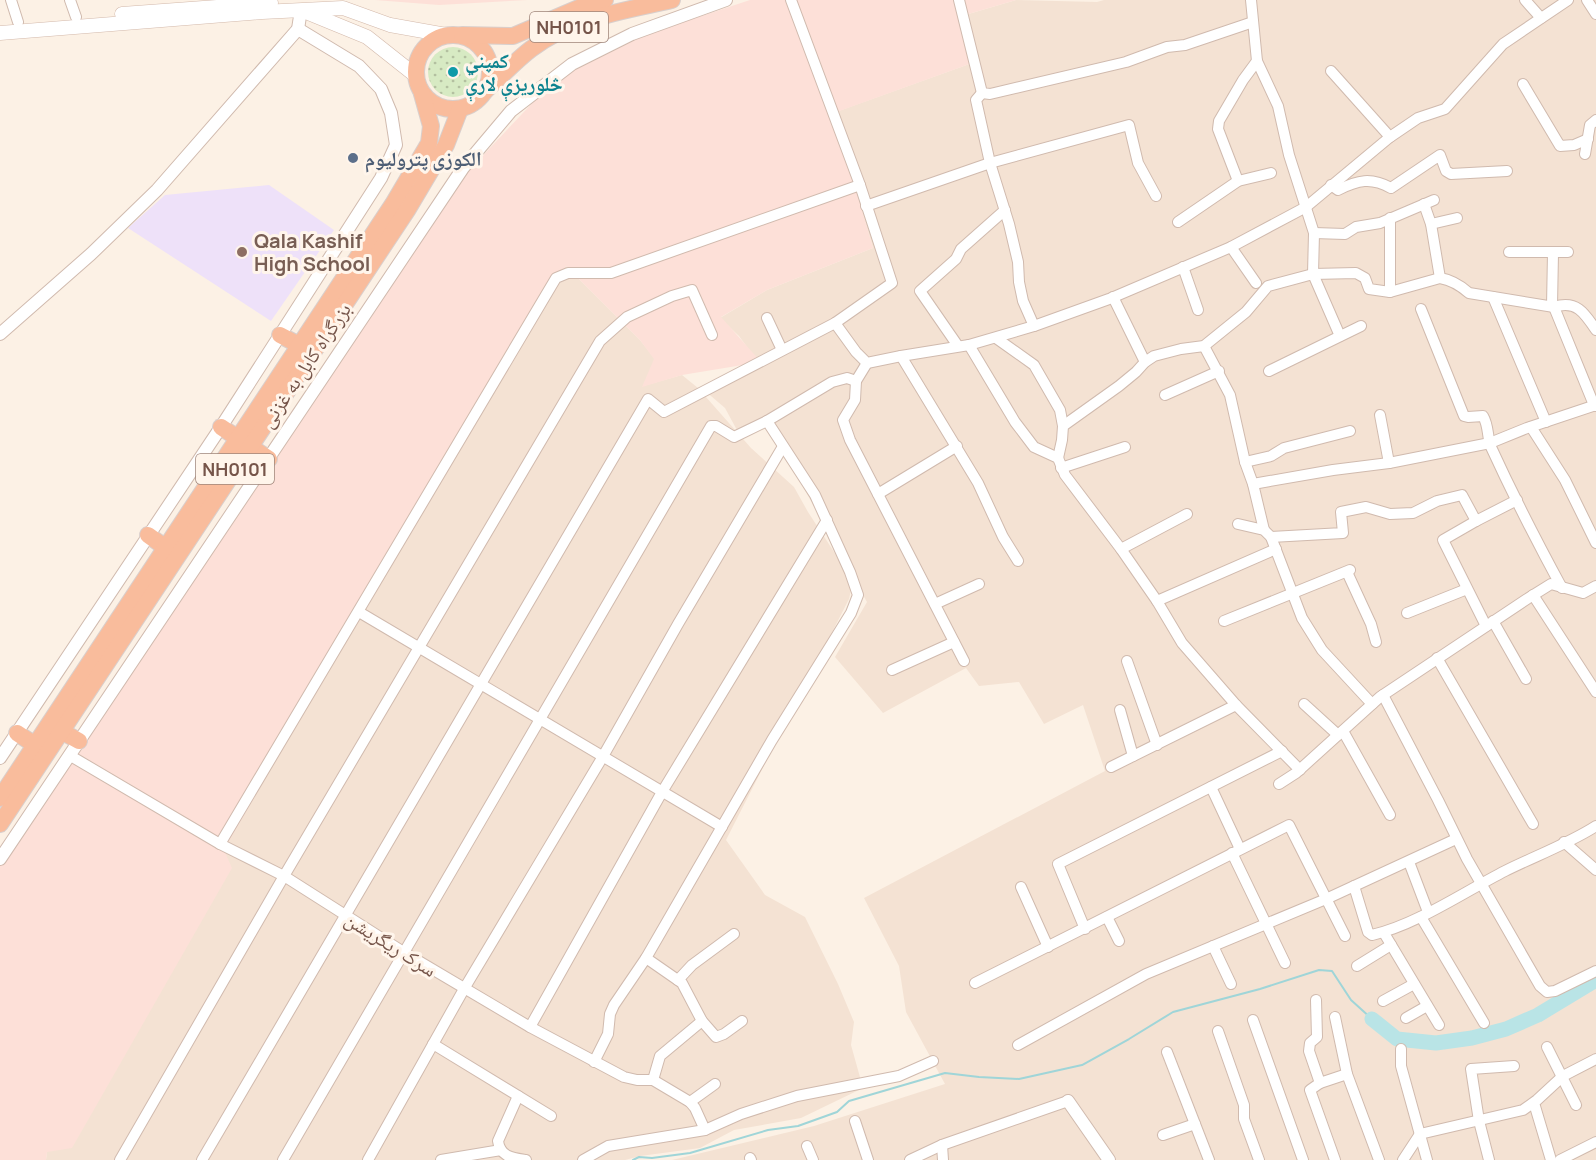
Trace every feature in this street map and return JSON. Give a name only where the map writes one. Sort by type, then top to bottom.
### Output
[{"type":"highway","name":"NH0101","points":[[452,35],[513,36],[586,3],[604,0]]},
{"type":"highway","name":"NH0101","points":[[460,109],[479,99],[485,90],[531,49],[568,27],[610,13],[672,0]]},
{"type":"highway","points":[[415,75],[417,60],[425,46],[438,38],[452,35],[475,42],[486,56],[490,73],[485,90]]},
{"type":"highway","name":"NH0101","points":[[415,75],[422,94]]},
{"type":"highway","points":[[422,94],[429,102],[439,107],[449,110],[460,109]]},
{"type":"highway","name":"بزرگراه کابل به غزنی","points":[[0,798],[35,745],[67,709],[244,442],[299,345],[393,204],[429,143],[431,126],[422,94]]},
{"type":"highway","name":"بزرگراه کابل به غزنی","points":[[0,824],[61,731],[67,709],[166,548],[244,442],[408,209],[446,145],[460,109]]},
{"type":"highway","points":[[280,335],[299,345]]},
{"type":"highway","points":[[221,427],[269,459]]},
{"type":"highway","points":[[148,535],[166,548]]},
{"type":"highway","points":[[61,731],[74,748]]},
{"type":"highway","points":[[17,733],[35,745]]},
{"type":"main road","points":[[0,24],[262,2],[277,3],[301,10],[367,37],[415,75]]},
{"type":"main road","points":[[0,33],[301,10],[344,4],[390,25],[452,35]]},
{"type":"street","points":[[11,0],[18,22]]},
{"type":"street","points":[[70,0],[76,17]]},
{"type":"street","points":[[0,859],[463,168],[492,130],[511,111],[572,64],[615,41],[726,0]]},
{"type":"street","points":[[202,1160],[648,399],[664,412],[835,323],[892,283],[860,185],[791,0]]},
{"type":"street","points":[[959,0],[982,93]]},
{"type":"street","points":[[1251,0],[1257,61],[1278,106],[1289,155],[1314,233],[1313,274],[1340,336]]},
{"type":"street","points":[[1525,0],[1541,18]]},
{"type":"street","points":[[964,661],[850,440],[843,420],[855,400],[856,381],[867,363],[963,346],[1034,326],[1113,297],[1230,247],[1306,207],[1390,137],[1418,118],[1445,109],[1503,44],[1568,0]]},
{"type":"street","points":[[1587,0],[1596,14]]},
{"type":"street","points":[[0,334],[91,254],[157,190],[298,29],[301,10]]},
{"type":"street","points":[[982,93],[990,94],[1126,63],[1167,47],[1185,45],[1253,22]]},
{"type":"street","points":[[0,758],[221,427],[381,178],[396,145],[391,113],[381,89],[359,66],[298,29]]},
{"type":"street","points":[[1238,181],[1218,129],[1219,121],[1257,61]]},
{"type":"street","points":[[1331,71],[1390,137]]},
{"type":"street","points":[[1523,84],[1560,146],[1574,145],[1588,139]]},
{"type":"street","points":[[982,93],[976,100],[990,163],[1018,262],[1023,301],[1034,326]]},
{"type":"street","points":[[1585,154],[1590,125],[1596,120]]},
{"type":"street","points":[[866,206],[990,163],[1129,125],[1138,163],[1156,196]]},
{"type":"street","points":[[1331,185],[1338,190],[1361,180],[1391,188],[1440,155],[1448,173],[1507,171]]},
{"type":"street","points":[[1178,222],[1238,181],[1271,173]]},
{"type":"street","points":[[220,844],[556,278],[568,273],[611,273],[860,185]]},
{"type":"street","points":[[1314,233],[1345,234],[1356,227],[1380,223],[1429,202],[1440,278]]},
{"type":"street","points":[[1005,210],[960,249],[956,259],[920,291],[963,346],[1034,447],[1059,463],[1157,601],[1182,643],[1236,705],[1300,770]]},
{"type":"street","points":[[1390,218],[1390,292]]},
{"type":"street","points":[[1431,224],[1457,218]]},
{"type":"street","points":[[1230,247],[1256,283]]},
{"type":"street","points":[[1509,252],[1568,252]]},
{"type":"street","points":[[1253,484],[1389,463],[1490,443],[1595,405],[1553,307],[1553,253]]},
{"type":"street","points":[[1183,267],[1198,310]]},
{"type":"street","points":[[1063,426],[1119,386],[1154,356],[1204,346],[1246,312],[1268,286],[1313,274],[1356,273],[1365,278],[1369,289],[1390,292],[1440,278],[1459,284],[1469,293],[1553,307],[1565,303],[1578,307],[1596,330]]},
{"type":"street","points":[[120,1160],[284,876],[600,341],[627,316],[672,296],[692,290],[712,335]]},
{"type":"street","points":[[1113,297],[1145,362]]},
{"type":"street","points":[[1493,297],[1546,422]]},
{"type":"street","points":[[1420,309],[1464,416],[1483,416],[1487,422],[1490,443],[1562,588]]},
{"type":"street","points":[[767,318],[782,350]]},
{"type":"street","points":[[835,323],[867,363]]},
{"type":"street","points":[[1269,371],[1361,326]]},
{"type":"street","points":[[996,338],[1034,366],[1060,410],[1063,426],[1059,463]]},
{"type":"street","points":[[1204,346],[1230,395],[1245,462],[1267,533],[1276,549],[1302,618],[1322,650],[1372,704]]},
{"type":"street","points":[[901,356],[957,446],[978,483],[1003,537],[1018,561]]},
{"type":"street","points":[[1165,395],[1219,371]]},
{"type":"street","points":[[283,1160],[711,426],[716,426],[734,436],[767,421],[832,382],[847,378],[856,381]]},
{"type":"street","points":[[1380,415],[1389,463]]},
{"type":"street","points":[[594,1062],[608,1034],[610,1014],[614,1005],[646,958],[772,740],[851,613],[858,595],[815,495],[782,448],[767,421]]},
{"type":"street","points":[[1531,427],[1565,480],[1596,543]]},
{"type":"street","points":[[1245,462],[1271,456],[1284,448],[1350,431]]},
{"type":"street","points":[[878,494],[957,446]]},
{"type":"street","points":[[1059,463],[1125,447]]},
{"type":"street","points":[[368,1160],[464,989],[602,758],[782,448]]},
{"type":"street","points":[[1238,524],[1267,533],[1343,532],[1341,512],[1366,507],[1390,514],[1413,513],[1437,501],[1462,495],[1476,521]]},
{"type":"street","points":[[1517,500],[1443,540],[1467,589],[1526,680]]},
{"type":"street","points":[[1121,549],[1188,514]]},
{"type":"street","points":[[530,1027],[662,792],[827,520]]},
{"type":"street","points":[[1157,601],[1276,549]]},
{"type":"street","points":[[1224,621],[1349,571],[1376,642]]},
{"type":"street","points":[[935,604],[979,584]]},
{"type":"street","points":[[1279,784],[1300,770],[1383,695],[1533,595],[1551,585],[1583,593],[1594,591]]},
{"type":"street","points":[[1407,613],[1467,589]]},
{"type":"street","points":[[1533,595],[1596,692]]},
{"type":"street","points":[[359,612],[722,827]]},
{"type":"street","points":[[892,670],[954,642]]},
{"type":"street","points":[[1437,658],[1533,824]]},
{"type":"street","points":[[1127,661],[1157,745]]},
{"type":"street","points":[[1383,695],[1456,839],[1540,986],[1546,992],[1555,991],[1596,971]]},
{"type":"street","points":[[1304,704],[1340,733],[1390,815]]},
{"type":"street","points":[[1111,767],[1236,705]]},
{"type":"street","points":[[1120,710],[1133,756]]},
{"type":"street","name":"سرک ریگریشن","points":[[74,748],[220,844],[284,876],[405,953],[530,1027],[624,1077],[653,1080],[690,1102]]},
{"type":"street","points":[[1085,929],[1058,864],[1282,751]]},
{"type":"street","points":[[1211,787],[1285,963]]},
{"type":"street","points":[[975,983],[1289,825],[1345,936]]},
{"type":"street","points":[[1354,886],[1368,932],[1372,935],[1384,933],[1424,915],[1564,842],[1581,836],[1596,826]]},
{"type":"street","points":[[1018,1045],[1146,974],[1267,924],[1456,839]]},
{"type":"street","points":[[1564,842],[1596,870]]},
{"type":"street","points":[[1409,862],[1424,915],[1484,1023]]},
{"type":"street","points":[[1021,887],[1048,947]]},
{"type":"street","points":[[1107,917],[1119,941]]},
{"type":"street","points":[[1384,933],[1439,1025]]},
{"type":"street","points":[[678,980],[692,965],[734,934]]},
{"type":"street","points":[[1357,966],[1391,945]]},
{"type":"street","points":[[1213,946],[1231,984]]},
{"type":"street","points":[[646,958],[678,980],[702,1021],[716,1036],[724,1034],[742,1021]]},
{"type":"street","points":[[1383,1000],[1414,984]]},
{"type":"street","points":[[1316,1000],[1317,1036],[1310,1043],[1309,1051],[1320,1083]]},
{"type":"street","points":[[1406,1018],[1427,1006]]},
{"type":"street","points":[[1335,1017],[1347,1074],[1379,1160]]},
{"type":"street","points":[[1253,1020],[1303,1160]]},
{"type":"street","points":[[653,1080],[660,1056],[702,1021]]},
{"type":"street","points":[[1218,1031],[1244,1105],[1244,1119],[1259,1160]]},
{"type":"street","points":[[434,1044],[551,1116]]},
{"type":"street","points":[[1547,1047],[1576,1105]]},
{"type":"street","points":[[1401,1049],[1401,1066],[1427,1160]]},
{"type":"street","points":[[1167,1052],[1209,1160]]},
{"type":"street","points":[[1403,1160],[1420,1134],[1523,1110],[1563,1076],[1596,1059]]},
{"type":"street","points":[[583,1160],[608,1146],[705,1130],[741,1114],[797,1096],[898,1077],[933,1061]]},
{"type":"street","points":[[1490,1160],[1479,1121],[1471,1069],[1514,1066]]},
{"type":"street","points":[[1335,1160],[1310,1090],[1320,1083],[1347,1074]]},
{"type":"street","points":[[705,1130],[690,1102],[716,1084]]},
{"type":"street","points":[[518,1096],[498,1141],[501,1150],[509,1157],[526,1160]]},
{"type":"street","points":[[910,1160],[942,1145],[1068,1101],[1109,1160]]},
{"type":"street","points":[[1534,1103],[1551,1160]]},
{"type":"street","points":[[855,1120],[868,1160]]},
{"type":"street","points":[[1163,1135],[1195,1124]]},
{"type":"street","points":[[1560,1160],[1596,1142]]},
{"type":"street","points":[[942,1145],[943,1160]]},
{"type":"street","points":[[807,1146],[813,1160]]},
{"type":"street","points":[[441,1160],[501,1150]]},
{"type":"shaded area","points":[[375,0],[528,0],[439,5]]},
{"type":"shaded area","points":[[750,0],[1016,0],[965,15],[975,62],[834,113],[873,248],[767,290],[721,317],[761,362],[682,375],[642,387],[654,359],[640,340],[566,266],[441,474],[224,850],[232,868],[72,1148],[47,1152],[46,1160],[0,1160],[0,864],[471,168],[575,58]]},
{"type":"shaded area","points":[[1016,0],[1097,2],[1104,0],[1596,0],[1596,1160],[672,1160],[814,1126],[945,1084],[906,1012],[899,966],[864,898],[1105,771],[1083,705],[1044,724],[1019,682],[979,686],[966,668],[883,713],[835,657],[867,602],[766,420],[738,432],[725,408],[704,390],[758,362],[739,336],[720,318],[767,290],[873,248],[833,113],[975,62],[965,15]]},
{"type":"shaded area","name":"Qala Kashif High School","points":[[269,185],[334,230],[271,321],[128,228],[165,195]]},
{"type":"shaded area","points":[[566,266],[640,340],[655,359],[643,386],[682,375],[698,388],[751,448],[794,487],[853,581],[849,599],[726,840],[765,895],[805,917],[854,1022],[851,1045],[863,1088],[801,1118],[734,1130],[700,1148],[625,1160],[46,1160],[47,1152],[441,474]]},
{"type":"green space","points":[[448,47],[458,47],[471,54],[478,67],[478,77],[471,90],[458,97],[448,97],[439,93],[432,86],[428,77],[428,67],[432,58],[439,51]]},
{"type":"waterway","points":[[633,1160],[639,1157],[652,1158],[690,1153],[768,1130],[798,1126],[837,1112],[849,1101],[945,1073],[1019,1079],[1082,1065],[1173,1012],[1260,989],[1319,970],[1332,971],[1351,1000],[1372,1019]]},
{"type":"waterway","points":[[1372,1019],[1397,1039],[1436,1043],[1472,1038],[1506,1029],[1538,1015],[1596,980]]},
{"type":"place","name":"کمپني څلوريزې لارې","points":[[453,72]]},
{"type":"place","name":"الکوزی پترولیوم","points":[[353,158]]},
{"type":"place","name":"Qala Kashif High School","points":[[242,252]]}]
